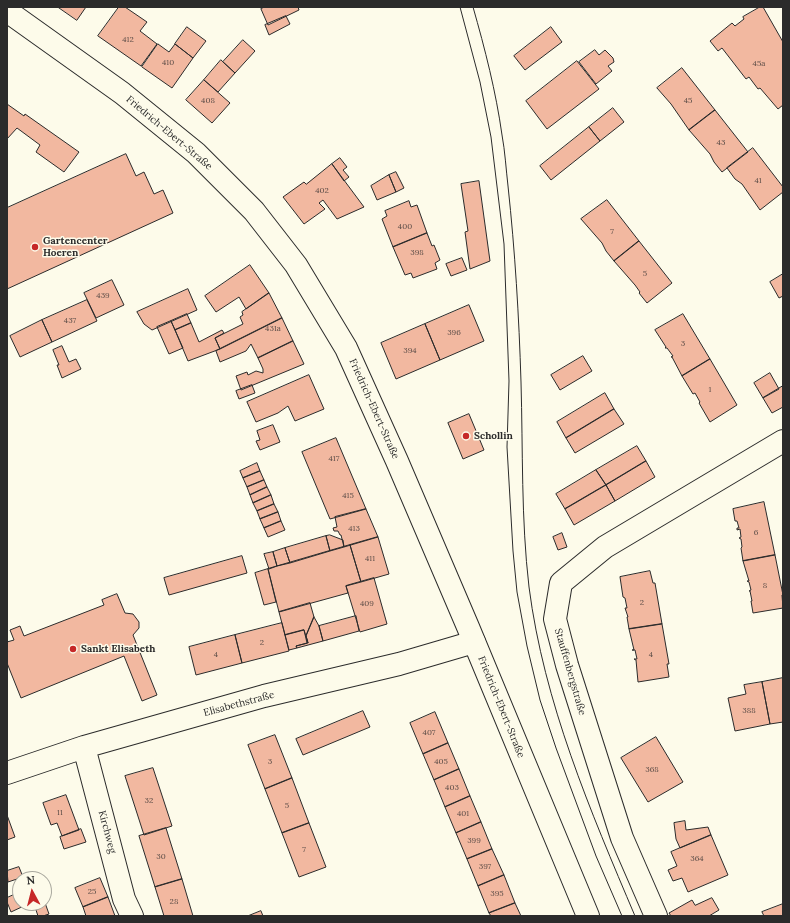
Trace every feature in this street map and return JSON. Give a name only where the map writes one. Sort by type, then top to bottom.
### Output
[{"type":"street","name":"Friedrich-Ebert-Straße","points":[[7,11],[122,93],[196,153],[254,211],[296,265],[346,348],[397,461],[588,916]]},
{"type":"street","name":"Stauffenbergstraße","points":[[656,916],[622,838],[567,665],[555,619],[561,583],[605,547],[783,441]]},
{"type":"street","name":"Elisabethstraße","points":[[7,773],[84,747],[264,696],[399,664],[474,642]]},
{"type":"street","name":"Kirchweg","points":[[84,747],[124,899],[132,916]]},
{"type":"building","points":[[58,7],[86,7],[77,20]]},
{"type":"building","points":[[119,7],[125,7],[147,22],[140,31],[157,44],[141,66],[98,36]]},
{"type":"building","points":[[265,7],[298,7],[299,10],[268,25],[261,9]]},
{"type":"building","points":[[760,7],[763,7],[783,42],[783,105],[778,109],[760,88],[758,89],[749,77],[746,79],[722,48],[718,51],[710,41],[732,23],[735,26],[744,19],[743,17]]},
{"type":"building","points":[[286,16],[290,24],[269,35],[265,25]]},
{"type":"building","points":[[187,27],[206,41],[193,58],[175,44]]},
{"type":"building","points":[[551,27],[562,42],[525,70],[514,56]]},
{"type":"building","points":[[243,40],[255,51],[235,73],[223,62]]},
{"type":"building","points":[[158,44],[169,52],[175,44],[193,58],[172,88],[142,67]]},
{"type":"building","points":[[595,50],[599,55],[605,50],[613,58],[614,62],[608,66],[612,71],[596,84],[579,62]]},
{"type":"building","points":[[221,60],[235,73],[218,92],[204,80]]},
{"type":"building","points":[[577,61],[599,89],[547,129],[526,101]]},
{"type":"building","points":[[682,68],[715,110],[689,130],[671,104],[657,88]]},
{"type":"building","points":[[204,80],[230,103],[212,123],[186,100]]},
{"type":"building","points":[[7,104],[24,116],[25,114],[79,152],[64,172],[36,152],[40,145],[17,128],[7,139]]},
{"type":"building","points":[[613,108],[624,122],[600,141],[589,127]]},
{"type":"building","points":[[715,110],[748,152],[722,172],[710,154],[689,130]]},
{"type":"building","points":[[589,127],[600,141],[551,180],[540,166]]},
{"type":"building","points":[[753,148],[783,187],[783,192],[760,210],[742,184],[735,179],[727,168]]},
{"type":"building","points":[[126,154],[136,176],[144,172],[154,194],[163,190],[173,213],[7,289],[7,208]]},
{"type":"building","points":[[340,158],[347,167],[343,170],[349,177],[344,181],[332,164]]},
{"type":"building","points":[[332,164],[364,207],[337,219],[323,200],[319,203],[325,209],[304,224],[283,197],[304,182],[306,184]]},
{"type":"building","points":[[396,172],[404,188],[396,192],[389,175]]},
{"type":"building","points":[[389,175],[396,192],[377,200],[371,186]]},
{"type":"building","points":[[479,181],[490,261],[470,269],[465,232],[468,231],[461,184]]},
{"type":"building","points":[[607,200],[639,241],[614,261],[602,243],[581,219]]},
{"type":"building","points":[[409,201],[411,207],[417,205],[427,233],[393,247],[382,219],[387,216],[385,211]]},
{"type":"building","points":[[427,233],[440,260],[435,263],[437,269],[413,278],[411,273],[405,275],[393,247]]},
{"type":"building","points":[[639,241],[672,283],[647,303],[635,285],[614,261]]},
{"type":"building","points":[[462,258],[467,270],[451,276],[446,264]]},
{"type":"building","points":[[250,265],[269,293],[246,309],[239,297],[216,312],[205,296]]},
{"type":"building","points":[[783,274],[783,296],[779,298],[770,282]]},
{"type":"building","points":[[112,280],[124,305],[96,318],[84,293]]},
{"type":"building","points":[[188,289],[197,310],[152,330],[144,324],[137,312]]},
{"type":"building","points":[[269,293],[282,318],[220,349],[215,338],[243,324],[240,317],[243,315],[242,312]]},
{"type":"building","points":[[87,300],[97,321],[52,342],[42,320]]},
{"type":"building","points":[[469,305],[484,341],[440,360],[425,324]]},
{"type":"building","points":[[187,314],[191,323],[175,330],[171,321]]},
{"type":"building","points":[[683,314],[710,359],[682,376],[671,357],[673,356],[667,348],[665,348],[666,347],[655,330]]},
{"type":"building","points":[[282,318],[293,341],[258,358],[251,344],[246,351],[220,362],[216,351]]},
{"type":"building","points":[[42,320],[52,342],[20,357],[10,336]]},
{"type":"building","points":[[171,321],[183,348],[169,354],[157,327]]},
{"type":"building","points":[[191,323],[199,342],[222,330],[224,333],[215,338],[220,349],[188,361],[175,330]]},
{"type":"building","points":[[425,324],[440,360],[396,379],[381,343]]},
{"type":"building","points":[[293,341],[304,364],[241,390],[236,376],[247,372],[248,375],[256,371],[263,373],[263,369],[258,358]]},
{"type":"building","points":[[62,346],[69,362],[76,359],[81,369],[62,378],[53,350]]},
{"type":"building","points":[[583,356],[592,371],[560,390],[551,375]]},
{"type":"building","points":[[710,359],[737,405],[710,422],[695,393],[693,394],[682,376]]},
{"type":"building","points":[[770,373],[779,389],[763,398],[754,383]]},
{"type":"building","points":[[309,375],[324,409],[295,421],[288,406],[278,413],[256,422],[247,402]]},
{"type":"building","points":[[252,385],[255,393],[239,399],[236,391]]},
{"type":"building","points":[[783,386],[783,407],[772,413],[763,398]]},
{"type":"building","points":[[605,393],[614,409],[566,438],[557,422]]},
{"type":"building","points":[[614,409],[624,424],[575,453],[566,438]]},
{"type":"building","points":[[469,414],[484,450],[463,459],[448,423]]},
{"type":"building","points":[[273,425],[280,442],[260,450],[256,441],[260,440],[257,431]]},
{"type":"building","points":[[336,438],[366,509],[330,519],[302,452]]},
{"type":"building","points":[[637,446],[646,461],[606,485],[596,470]]},
{"type":"building","points":[[646,461],[655,477],[615,501],[606,485]]},
{"type":"building","points":[[257,463],[260,471],[243,478],[240,471]]},
{"type":"building","points":[[596,470],[606,485],[565,509],[556,494]]},
{"type":"building","points":[[260,471],[264,480],[247,487],[243,478]]},
{"type":"building","points":[[264,480],[267,487],[250,495],[247,487]]},
{"type":"building","points":[[606,485],[615,501],[574,525],[565,509]]},
{"type":"building","points":[[267,487],[271,495],[253,503],[250,495]]},
{"type":"building","points":[[271,495],[274,504],[257,511],[253,503]]},
{"type":"building","points":[[764,502],[775,555],[743,561],[741,539],[739,538],[741,537],[740,529],[737,530],[737,528],[739,528],[737,521],[735,521],[733,509]]},
{"type":"building","points":[[274,504],[278,512],[260,519],[257,511]]},
{"type":"building","points":[[366,509],[378,537],[344,547],[341,535],[338,531],[334,531],[333,528],[337,527],[335,517]]},
{"type":"building","points":[[278,512],[281,521],[264,528],[260,519]]},
{"type":"building","points":[[281,521],[285,530],[268,537],[264,528]]},
{"type":"building","points":[[562,533],[567,547],[558,550],[553,537]]},
{"type":"building","points":[[330,535],[343,540],[344,547],[330,551],[326,536]]},
{"type":"building","points":[[326,536],[330,551],[290,563],[285,548]]},
{"type":"building","points":[[378,537],[389,574],[361,582],[350,545]]},
{"type":"building","points":[[350,545],[361,582],[346,586],[348,593],[279,612],[268,569]]},
{"type":"building","points":[[285,548],[290,563],[277,566],[273,552]]},
{"type":"building","points":[[273,552],[277,566],[269,569],[264,554]]},
{"type":"building","points":[[775,555],[783,595],[783,608],[753,613],[749,591],[751,590],[749,582],[747,581],[749,581],[743,561]]},
{"type":"building","points":[[242,556],[247,573],[169,595],[164,578]]},
{"type":"building","points":[[268,569],[276,602],[264,605],[255,573]]},
{"type":"building","points":[[650,571],[653,583],[655,583],[662,624],[629,629],[628,617],[625,608],[627,608],[625,598],[623,597],[620,577]]},
{"type":"building","points":[[374,578],[387,624],[360,632],[346,586]]},
{"type":"building","name":"Sankt Elisabeth","points":[[117,594],[125,613],[133,614],[139,622],[139,628],[133,635],[157,695],[142,701],[124,656],[21,698],[7,663],[7,642],[14,640],[10,630],[20,626],[24,636],[104,605],[102,600]]},
{"type":"building","points":[[310,603],[314,617],[306,636],[308,643],[304,630],[285,635],[279,612]]},
{"type":"building","points":[[356,616],[359,631],[323,641],[319,626]]},
{"type":"building","points":[[314,617],[319,626],[323,641],[297,648],[296,646],[308,643],[306,636]]},
{"type":"building","points":[[282,623],[289,651],[242,663],[235,635]]},
{"type":"building","points":[[662,624],[669,664],[667,664],[669,677],[638,682],[636,660],[634,659],[637,659],[629,629]]},
{"type":"building","points":[[304,630],[307,643],[289,650],[285,635]]},
{"type":"building","points":[[235,635],[242,663],[196,675],[189,647]]},
{"type":"building","points":[[783,678],[783,722],[770,724],[762,682]]},
{"type":"building","points":[[762,682],[770,724],[735,731],[728,698],[746,694],[744,685]]},
{"type":"building","points":[[363,711],[370,727],[303,755],[296,739]]},
{"type":"building","points":[[435,712],[448,743],[423,754],[410,723]]},
{"type":"building","points":[[275,735],[292,778],[265,789],[248,745]]},
{"type":"building","points":[[656,737],[683,782],[648,802],[621,758]]},
{"type":"building","points":[[448,743],[459,769],[434,780],[423,754]]},
{"type":"building","points":[[153,768],[172,826],[144,835],[125,776]]},
{"type":"building","points":[[459,769],[470,796],[445,807],[434,780]]},
{"type":"building","points":[[292,778],[309,823],[282,833],[265,789]]},
{"type":"building","points":[[66,795],[79,830],[62,836],[57,823],[51,825],[43,803]]},
{"type":"building","points":[[470,796],[481,822],[456,833],[445,807]]},
{"type":"building","points":[[7,815],[15,837],[7,840]]},
{"type":"building","points":[[685,821],[686,830],[708,827],[711,835],[680,848],[676,839],[674,823]]},
{"type":"building","points":[[481,822],[492,849],[467,859],[456,833]]},
{"type":"building","points":[[309,823],[326,867],[299,877],[282,833]]},
{"type":"building","points":[[166,828],[182,879],[155,887],[139,836]]},
{"type":"building","points":[[81,829],[86,842],[64,849],[60,837]]},
{"type":"building","points":[[711,835],[728,875],[688,892],[682,878],[673,881],[668,870],[677,866],[671,852]]},
{"type":"building","points":[[492,849],[504,875],[478,886],[467,859]]},
{"type":"building","points":[[19,867],[21,871],[12,871],[12,881],[8,882],[7,871]]},
{"type":"building","points":[[504,875],[515,903],[489,913],[478,886]]},
{"type":"building","points":[[100,878],[108,897],[83,907],[75,888]]},
{"type":"building","points":[[182,879],[193,916],[164,916],[155,887]]},
{"type":"building","points":[[12,896],[13,911],[11,912],[7,902],[7,898]]},
{"type":"building","points":[[108,897],[115,916],[86,916],[83,907]]},
{"type":"building","points":[[712,898],[719,910],[709,916],[671,916],[669,913],[692,900],[695,905]]},
{"type":"building","points":[[515,903],[521,916],[491,916],[489,913]]},
{"type":"building","points":[[783,904],[783,916],[764,916],[762,912]]},
{"type":"building","points":[[36,911],[48,911],[49,914],[43,916],[38,916]]},
{"type":"building","points":[[261,911],[263,916],[248,916]]},
{"type":"tram line","points":[[460,7],[480,82],[491,137],[504,244],[509,381],[507,447],[517,592],[527,646],[540,700],[596,856],[622,916]]},
{"type":"tram line","points":[[473,7],[497,103],[504,147],[515,259],[519,333],[526,561],[536,630],[557,714],[571,755],[586,796],[635,916]]},
{"type":"place","name":"Gartencenter Hoeren","points":[[35,247]]},
{"type":"place","name":"Schollin","points":[[466,436]]},
{"type":"place","name":"Sankt Elisabeth","points":[[73,649]]}]
